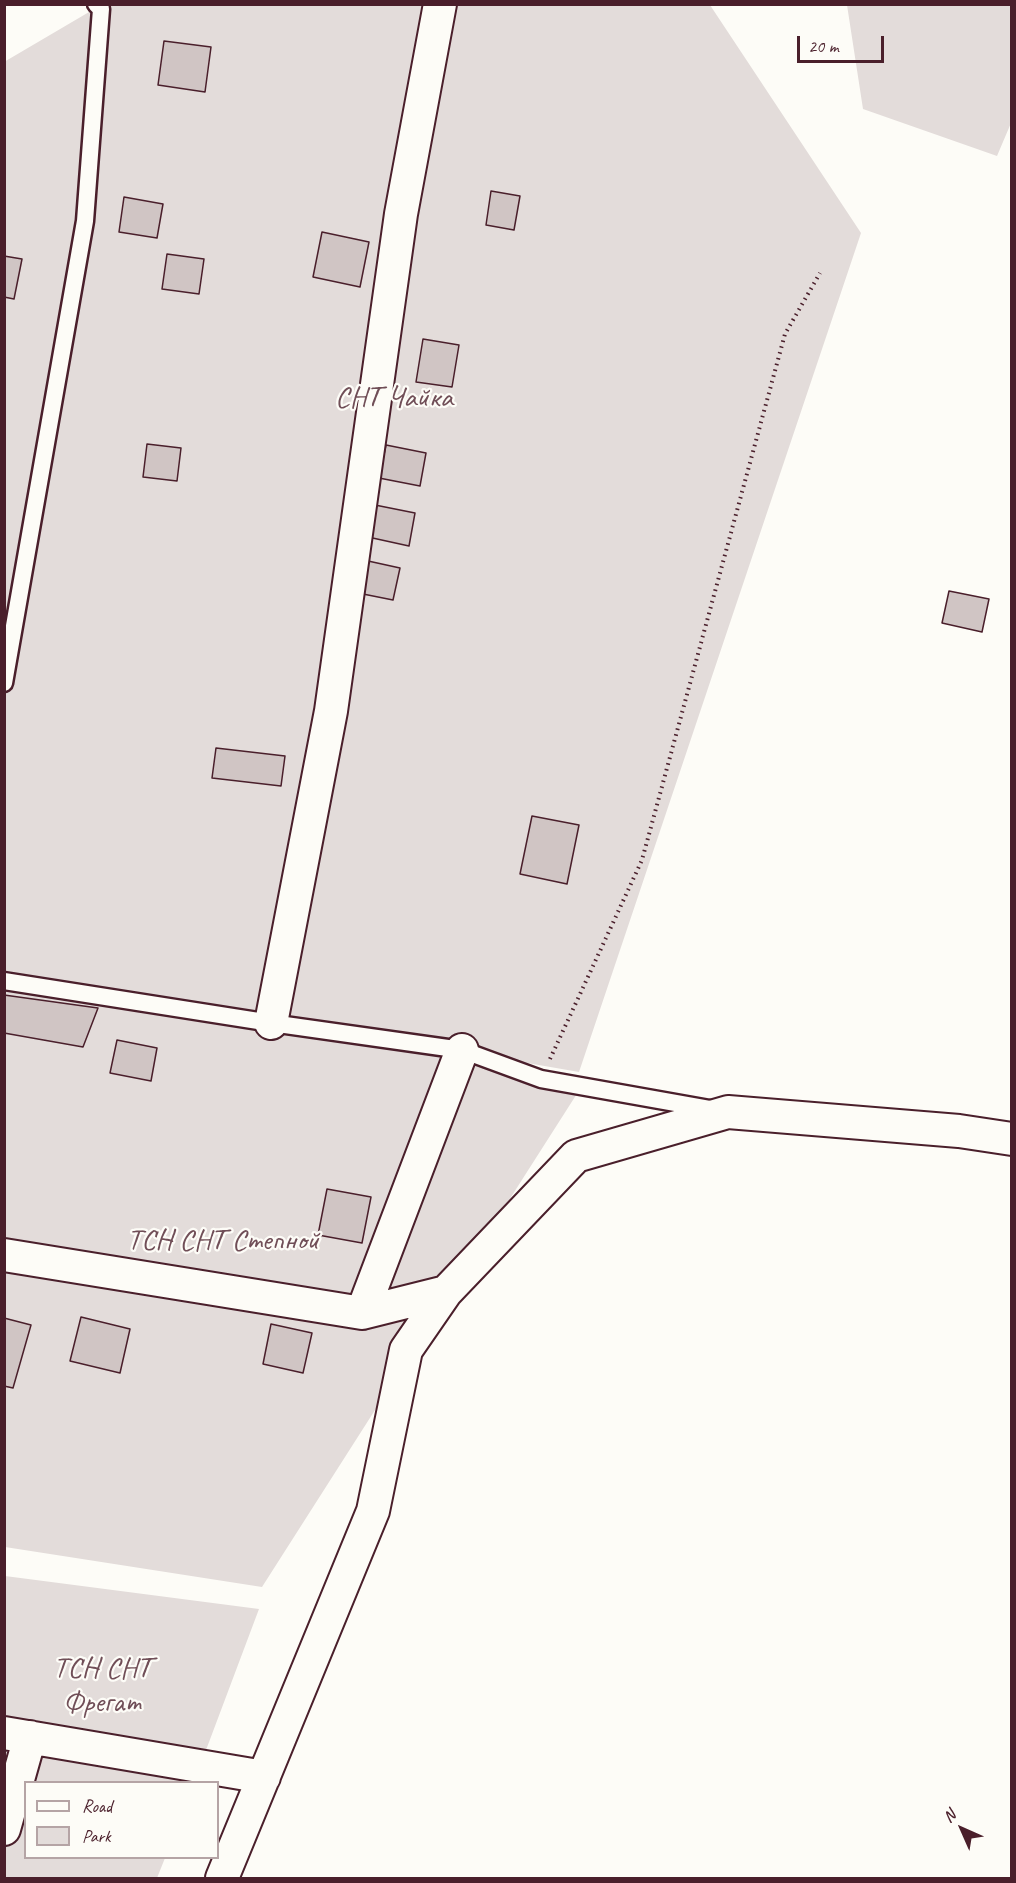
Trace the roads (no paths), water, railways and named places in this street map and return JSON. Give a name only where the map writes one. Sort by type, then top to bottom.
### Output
[{"type":"street","points":[[271,1023],[331,711],[401,214],[440,4]]},
{"type":"street","points":[[362,1313],[462,1050]]},
{"type":"street","points":[[222,1878],[373,1511],[406,1350],[446,1292],[576,1156],[728,1112],[959,1131],[1011,1139]]},
{"type":"street","points":[[4,1255],[362,1313],[446,1292]]},
{"type":"street","points":[[4,1829],[17,1735],[264,1777]]},
{"type":"lane","points":[[4,683],[85,221],[101,9],[96,4]]},
{"type":"lane","points":[[4,981],[462,1050],[542,1079],[728,1112]]},
{"type":"park label","name":"СНТ Чайка","points":[[394,398]]},
{"type":"park label","name":"ТСН СНТ Степной","points":[[223,1241]]},
{"type":"park label","name":"ТСН СНТ Фрегат","points":[[102,1686]]}]
